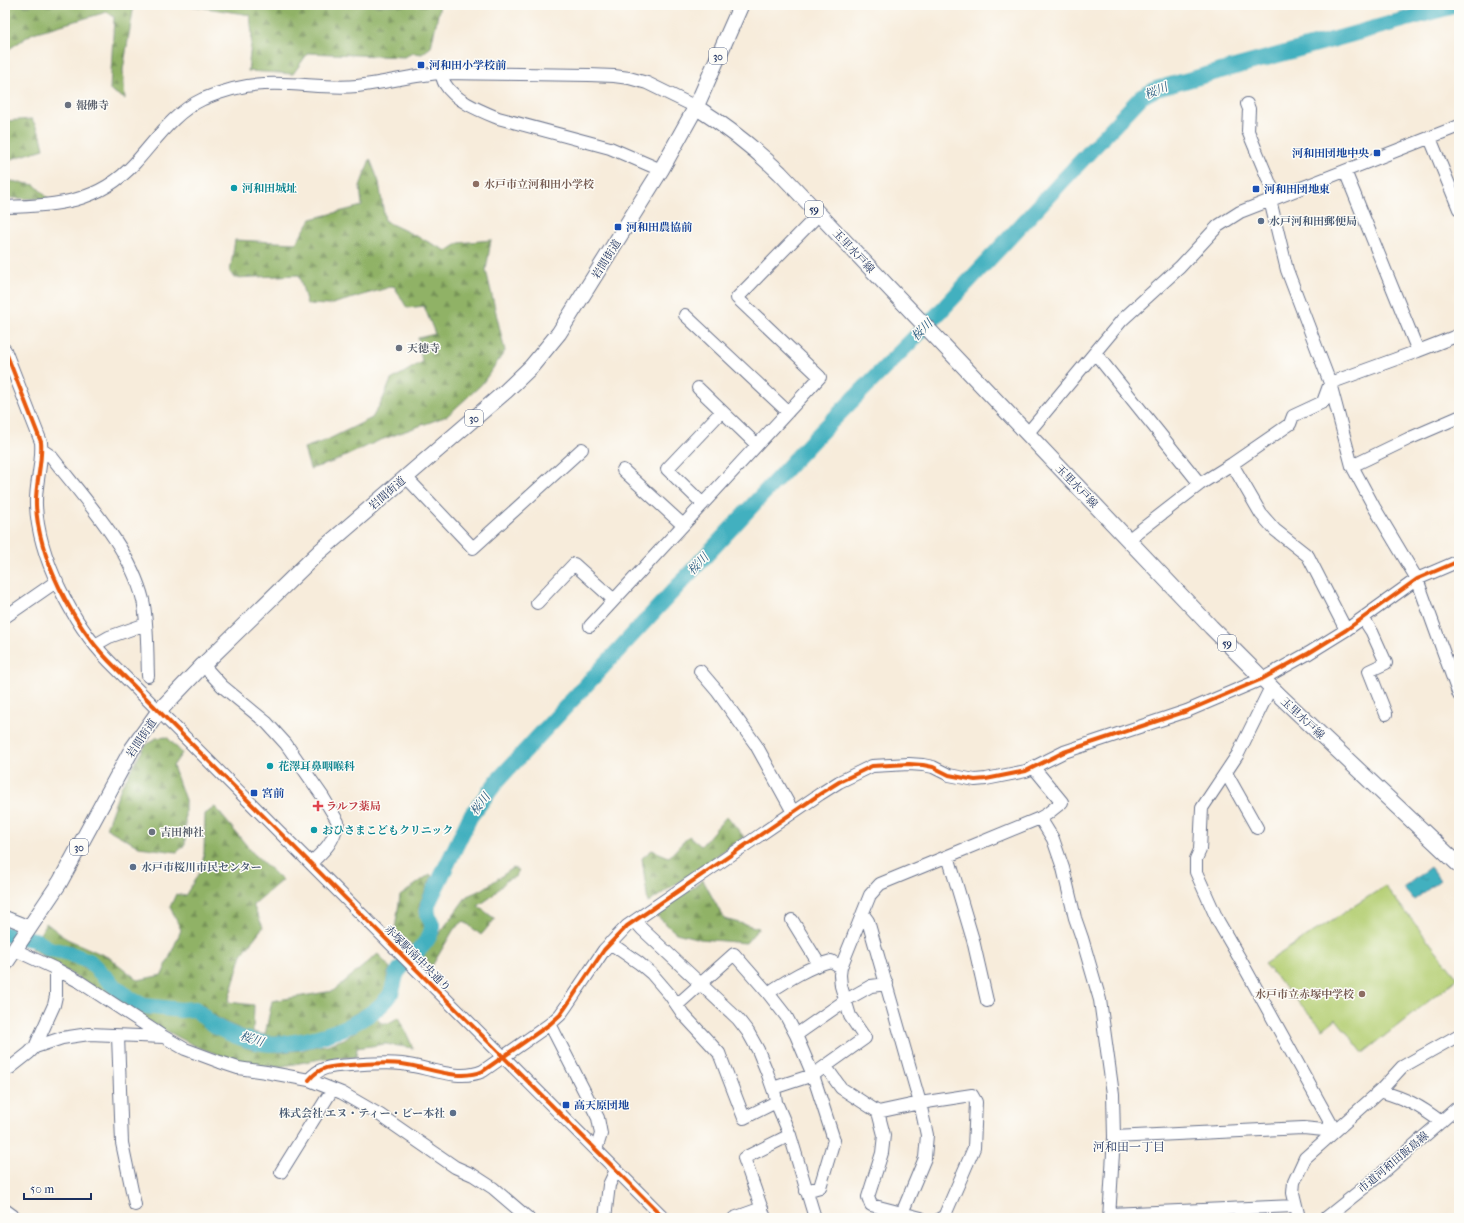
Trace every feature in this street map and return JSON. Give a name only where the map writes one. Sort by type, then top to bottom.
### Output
[{"type":"main road","name":"岩間街道","points":[[5,964],[60,882],[132,749],[159,711],[203,665],[319,552],[506,390],[542,356],[559,333],[661,170],[696,107],[741,5]]},
{"type":"main road","name":"玉里水戸線","points":[[696,107],[718,122],[780,173],[931,334],[1266,683],[1459,865]]},
{"type":"street","points":[[5,207],[68,202],[96,193],[124,175],[175,119],[202,100],[230,89],[265,84],[328,87],[358,86],[424,74],[441,73],[614,76],[629,78],[647,84],[696,107]]},
{"type":"street","points":[[441,73],[446,85],[454,94],[482,111],[498,118],[610,148],[661,170]]},
{"type":"street","points":[[1247,104],[1248,132],[1273,199],[1287,270],[1330,383],[1352,466],[1374,507],[1417,579],[1458,692]]},
{"type":"street","points":[[1027,434],[1126,315],[1180,267],[1218,226],[1240,212],[1459,126]]},
{"type":"street","points":[[1430,138],[1459,209]]},
{"type":"street","points":[[1345,171],[1418,351]]},
{"type":"street","points":[[590,626],[820,377],[737,298],[819,214]]},
{"type":"street","points":[[685,315],[788,412]]},
{"type":"street","points":[[1128,540],[1200,484],[1290,424],[1293,416],[1323,402],[1330,383],[1459,335]]},
{"type":"street","points":[[5,350],[39,434],[42,450],[48,453],[56,462],[111,534],[124,554],[140,589],[146,624],[148,676]]},
{"type":"street","points":[[1095,353],[1200,484]]},
{"type":"street","points":[[698,388],[757,445]]},
{"type":"street","points":[[703,504],[667,469],[722,411]]},
{"type":"street","points":[[1352,466],[1408,439],[1459,417]]},
{"type":"street","points":[[406,477],[473,548],[582,449]]},
{"type":"street","name":"赤塚駅南中央通り","points":[[42,450],[36,505],[43,545],[70,608],[95,645],[108,661],[664,1218]]},
{"type":"street","points":[[1232,464],[1261,514],[1275,530],[1308,556],[1346,630]]},
{"type":"street","points":[[623,470],[683,525]]},
{"type":"street","points":[[309,1080],[321,1069],[379,1063],[402,1064],[460,1076],[483,1071],[550,1024],[560,1015],[604,950],[635,921],[839,782],[872,766],[909,764],[922,765],[933,767],[949,775],[975,780],[1009,775],[1034,768],[1064,752],[1266,683],[1309,653],[1346,630],[1417,579],[1459,561]]},
{"type":"street","points":[[537,604],[574,564],[614,600]]},
{"type":"street","points":[[5,617],[57,580]]},
{"type":"street","points":[[1363,618],[1372,632],[1386,663],[1369,671],[1386,714]]},
{"type":"street","points":[[95,645],[109,637],[146,624]]},
{"type":"street","points":[[203,665],[222,686],[267,723],[286,744],[323,797],[338,822],[335,835],[329,845],[311,863]]},
{"type":"street","points":[[700,671],[717,691],[756,745],[793,812]]},
{"type":"street","points":[[1266,683],[1238,754],[1202,808],[1200,850],[1196,859],[1196,872],[1218,921],[1335,1131]]},
{"type":"street","points":[[773,1088],[813,1075],[865,1038],[850,1016],[841,986],[840,976],[841,967],[870,895],[880,884],[1047,814],[1062,802],[1034,768]]},
{"type":"street","points":[[1226,773],[1257,828]]},
{"type":"street","points":[[1040,818],[1046,826],[1052,839],[1063,868],[1075,918],[1100,1000],[1113,1094],[1114,1137],[1110,1216],[1295,1206]]},
{"type":"street","points":[[948,856],[973,940],[987,1001]]},
{"type":"street","points":[[863,914],[868,921],[887,984],[920,1103],[927,1135],[925,1158],[902,1213]]},
{"type":"street","points":[[5,917],[29,929]]},
{"type":"street","points":[[792,920],[819,964]]},
{"type":"street","points":[[635,921],[738,1019],[748,1032],[758,1050],[773,1088],[776,1102],[790,1135],[815,1218]]},
{"type":"street","points":[[610,943],[652,974],[670,995],[683,1014],[719,1053],[744,1118],[776,1102]]},
{"type":"street","points":[[17,948],[80,982],[185,1049],[238,1068],[309,1080],[342,1093],[380,1115],[455,1167],[473,1175],[493,1188],[528,1218]]},
{"type":"street","points":[[677,1005],[734,954],[786,1016],[813,1075],[834,1140],[820,1187],[806,1191]]},
{"type":"street","points":[[768,993],[795,976],[819,964],[831,961],[841,967]]},
{"type":"street","points":[[5,1070],[29,1054],[35,1047],[54,1005],[56,996],[56,969]]},
{"type":"street","points":[[796,1035],[846,1000],[871,986],[887,984]]},
{"type":"street","points":[[550,1024],[598,1118],[601,1134],[596,1150]]},
{"type":"street","points":[[35,1047],[62,1038],[89,1034],[164,1037]]},
{"type":"street","points":[[1299,1218],[1293,1193],[1294,1182],[1305,1158],[1380,1091],[1402,1067],[1459,1035]]},
{"type":"street","points":[[118,1036],[122,1143],[135,1205]]},
{"type":"street","points":[[826,1066],[841,1088],[878,1112],[884,1135],[882,1153],[868,1197],[871,1205],[920,1218]]},
{"type":"street","points":[[281,1172],[332,1090]]},
{"type":"street","points":[[1380,1091],[1406,1099],[1424,1109],[1441,1122]]},
{"type":"street","points":[[878,1112],[920,1103],[972,1095],[976,1102],[974,1148],[944,1217],[941,1218]]},
{"type":"street","name":"市道河和田飯島線","points":[[1326,1218],[1381,1174],[1459,1106]]},
{"type":"street","points":[[1114,1137],[1303,1128],[1335,1131]]},
{"type":"street","points":[[734,1218],[764,1213],[744,1158],[790,1135]]},
{"type":"street","points":[[605,1218],[609,1185],[616,1170]]},
{"type":"street","points":[[5,1210],[16,1218]]},
{"type":"green space","points":[[5,5],[134,5],[123,70],[125,99],[110,90],[114,17],[107,12],[33,33],[9,49],[5,57]]},
{"type":"green space","points":[[188,5],[440,5],[431,47],[422,54],[413,53],[404,57],[308,53],[293,74],[248,71],[252,35],[250,15]]},
{"type":"green space","points":[[32,119],[41,136],[44,149],[8,160],[5,166],[5,121]]},
{"type":"green space","points":[[370,159],[379,182],[385,221],[447,251],[459,243],[491,240],[486,270],[505,351],[482,384],[447,416],[378,441],[333,462],[310,469],[304,448],[327,440],[372,418],[383,399],[391,380],[422,362],[418,338],[435,334],[424,306],[407,308],[394,286],[329,305],[307,304],[299,275],[234,278],[230,272],[235,240],[296,243],[311,219],[362,206],[360,186]]},
{"type":"green space","points":[[5,180],[35,185],[49,199],[5,198]]},
{"type":"green space","points":[[167,737],[182,753],[173,766],[185,800],[185,845],[177,852],[139,847],[106,828],[121,787],[145,746],[156,738]]},
{"type":"green space","points":[[215,807],[252,852],[282,880],[253,905],[263,927],[242,954],[228,1002],[254,1005],[253,1032],[265,1035],[272,1001],[333,991],[378,954],[390,968],[384,991],[372,1004],[332,1027],[300,1036],[266,1036],[247,1032],[223,1021],[202,1005],[191,1002],[176,1005],[146,1000],[130,992],[94,959],[66,945],[52,943],[39,936],[46,923],[67,939],[110,958],[138,980],[162,975],[181,930],[170,907],[176,894],[185,896],[202,868],[205,814]]},
{"type":"green space","points":[[727,816],[744,837],[648,903],[642,858],[652,850],[669,857],[689,836],[701,846]]},
{"type":"green space","points":[[513,868],[518,870],[516,877],[508,879],[491,897],[478,906],[495,919],[481,935],[464,921],[454,929],[432,966],[422,954],[431,945],[467,896],[483,889]]},
{"type":"green space","points":[[430,874],[432,876],[419,905],[419,913],[427,926],[427,931],[413,946],[395,929],[400,896]]},
{"type":"green space","points":[[703,880],[724,919],[759,928],[746,943],[700,939],[676,933],[656,915]]},
{"type":"green space","points":[[1385,886],[1458,978],[1363,1053],[1336,1019],[1323,1029],[1264,964]]},
{"type":"green space","points":[[32,946],[73,961],[88,971],[131,1006],[140,1009],[189,1014],[214,1034],[249,1049],[280,1052],[303,1050],[311,1047],[327,1045],[344,1039],[376,1017],[381,1023],[389,1023],[399,1017],[413,1048],[385,1044],[357,1048],[356,1057],[321,1059],[278,1067],[241,1063],[195,1046],[143,1018],[31,949]]},
{"type":"water","points":[[1430,867],[1440,880],[1414,900],[1403,888]]},
{"type":"waterway","name":"桜川","points":[[5,934],[35,940],[49,949],[65,952],[89,961],[114,986],[132,1000],[144,1006],[181,1010],[195,1009],[218,1028],[238,1037],[252,1041],[268,1044],[305,1040],[344,1028],[361,1019],[376,1009],[388,998],[392,992],[397,973],[429,937],[432,924],[428,914],[428,904],[470,817],[498,780],[814,439],[937,315],[1141,97],[1156,89],[1457,5]]},
{"type":"cycle path","points":[[5,350],[41,442],[41,458],[36,505],[38,525],[43,546],[50,567],[60,589],[71,609],[96,646],[109,661],[664,1218]]},
{"type":"cycle path","points":[[309,1080],[313,1075],[322,1069],[338,1066],[376,1063],[402,1064],[443,1073],[463,1075],[483,1071],[550,1024],[560,1015],[604,950],[627,926],[839,782],[872,766],[909,764],[923,765],[933,767],[949,775],[975,780],[1026,771],[1064,752],[1187,711],[1262,679],[1309,653],[1346,630],[1417,579],[1459,561]]},
{"type":"place","name":"河和田小学校前","points":[[421,65]]},
{"type":"place","name":"報佛寺","points":[[68,105]]},
{"type":"place","name":"河和田団地中央","points":[[1377,153]]},
{"type":"place","name":"水戸市立河和田小学校","points":[[476,184]]},
{"type":"place","name":"河和田城址","points":[[234,188]]},
{"type":"place","name":"河和田団地東","points":[[1256,189]]},
{"type":"place","name":"水戸河和田郵便局","points":[[1261,221]]},
{"type":"place","name":"河和田農協前","points":[[618,227]]},
{"type":"place","name":"天徳寺","points":[[399,348]]},
{"type":"place","name":"花澤耳鼻咽喉科","points":[[270,766]]},
{"type":"place","name":"宮前","points":[[254,793]]},
{"type":"place","name":"ラルフ薬局","points":[[318,806]]},
{"type":"place","name":"おひさまこどもクリニック","points":[[314,830]]},
{"type":"place","name":"吉田神社","points":[[152,832]]},
{"type":"place","name":"水戸市桜川市民センター","points":[[133,867]]},
{"type":"place","name":"水戸市立赤塚中学校","points":[[1362,994]]},
{"type":"place","name":"高天原団地","points":[[566,1105]]},
{"type":"place","name":"株式会社 エヌ・ティー・ビー本社","points":[[453,1113]]},
{"type":"district","name":"河和田一丁目","points":[[1129,1147]]}]
